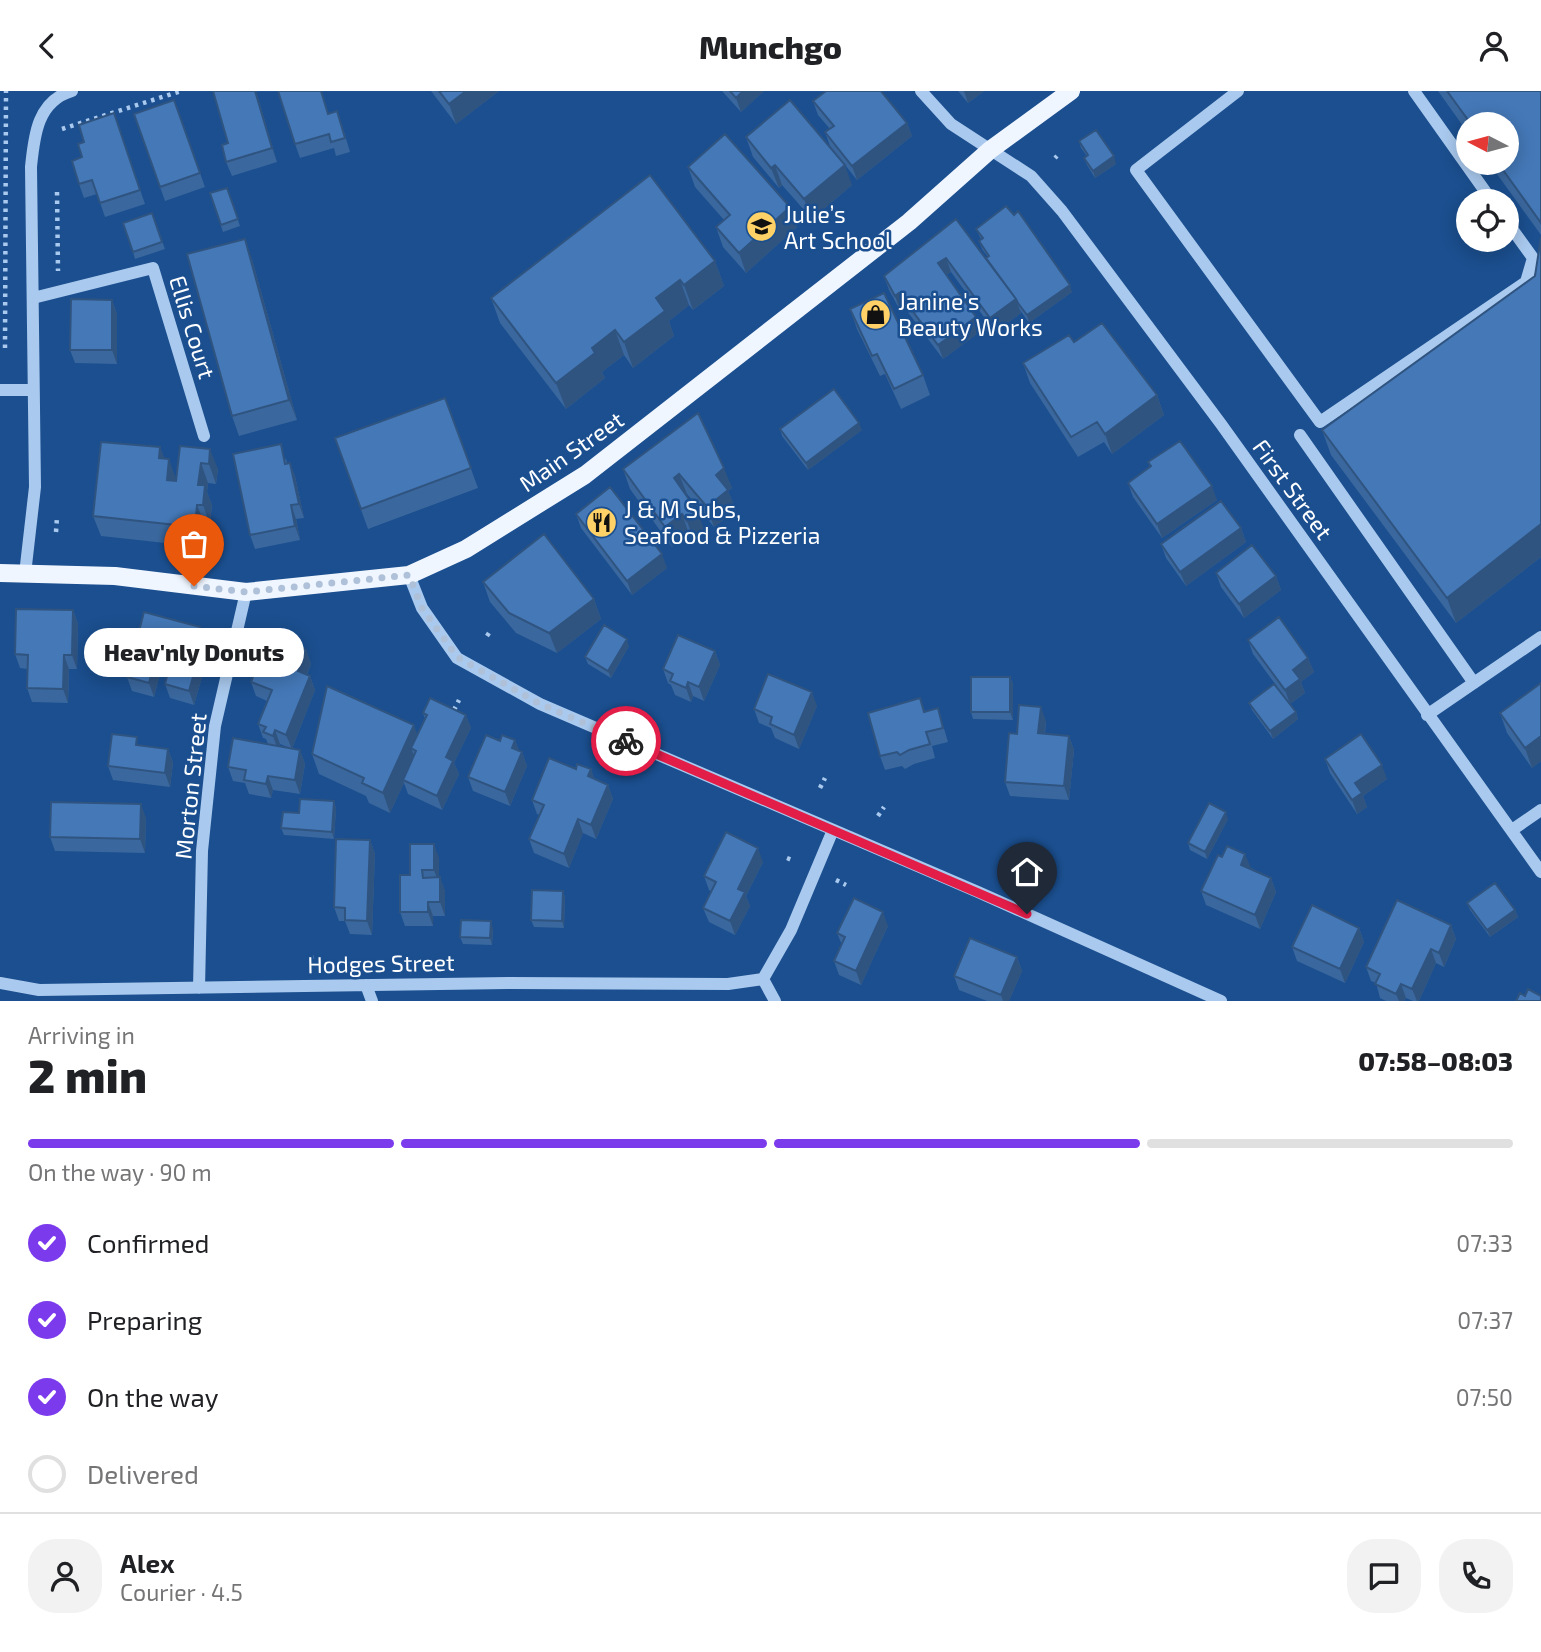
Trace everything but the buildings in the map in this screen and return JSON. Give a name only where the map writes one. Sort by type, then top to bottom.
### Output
[{"type":"main road","name":"Main Street","points":[[0,573],[116,576],[246,592],[409,575],[478,544],[585,475],[909,222],[990,150],[1071,91]]},
{"type":"street","points":[[25,574],[34,487],[30,209],[34,137],[41,116],[58,95],[72,91]]},
{"type":"street","name":"First Street","points":[[921,91],[951,124],[1031,176],[1087,243],[1294,525],[1541,872]]},
{"type":"street","points":[[1238,91],[1136,170],[1320,422],[1526,282],[1533,258],[1519,239]]},
{"type":"street","points":[[1414,91],[1483,189]]},
{"type":"street","name":"Ellis Court","points":[[33,298],[153,268],[204,436]]},
{"type":"street","points":[[0,390],[33,390]]},
{"type":"street","points":[[1300,435],[1474,683]]},
{"type":"street","points":[[409,575],[422,608],[457,657],[540,704],[1221,1001]]},
{"type":"street","name":"Morton Street","points":[[199,988],[202,851],[215,726],[246,592]]},
{"type":"street","points":[[1427,715],[1541,637]]},
{"type":"street","points":[[1512,830],[1541,810]]},
{"type":"street","points":[[775,1001],[763,979],[792,930],[833,830]]},
{"type":"street","name":"Hodges Street","points":[[0,983],[39,991],[366,985],[728,984],[763,979]]},
{"type":"street","points":[[366,985],[372,1001]]},
{"type":"path","points":[[5,348],[6,91]]},
{"type":"path","points":[[487,636],[491,630]]},
{"type":"path","points":[[454,710],[459,699]]},
{"type":"path","points":[[821,788],[825,778]]},
{"type":"path","points":[[878,816],[884,807]]},
{"type":"path","points":[[836,880],[846,885]]},
{"type":"path","points":[[311,955],[313,962]]},
{"type":"way so far","points":[[194,586],[246,592],[409,575],[422,608],[457,657],[540,704],[626,741]]},
{"type":"place","name":"Julie’s Art School","points":[[761,227]]},
{"type":"place","name":"Janine's Beauty Works","points":[[875,314]]},
{"type":"place","name":"J & M Subs, Seafood & Pizzeria","points":[[601,522]]},
{"type":"place","name":"Heav'nly Donuts","points":[[194,586]]},
{"type":"route","points":[[626,741],[1027,914]]}]
